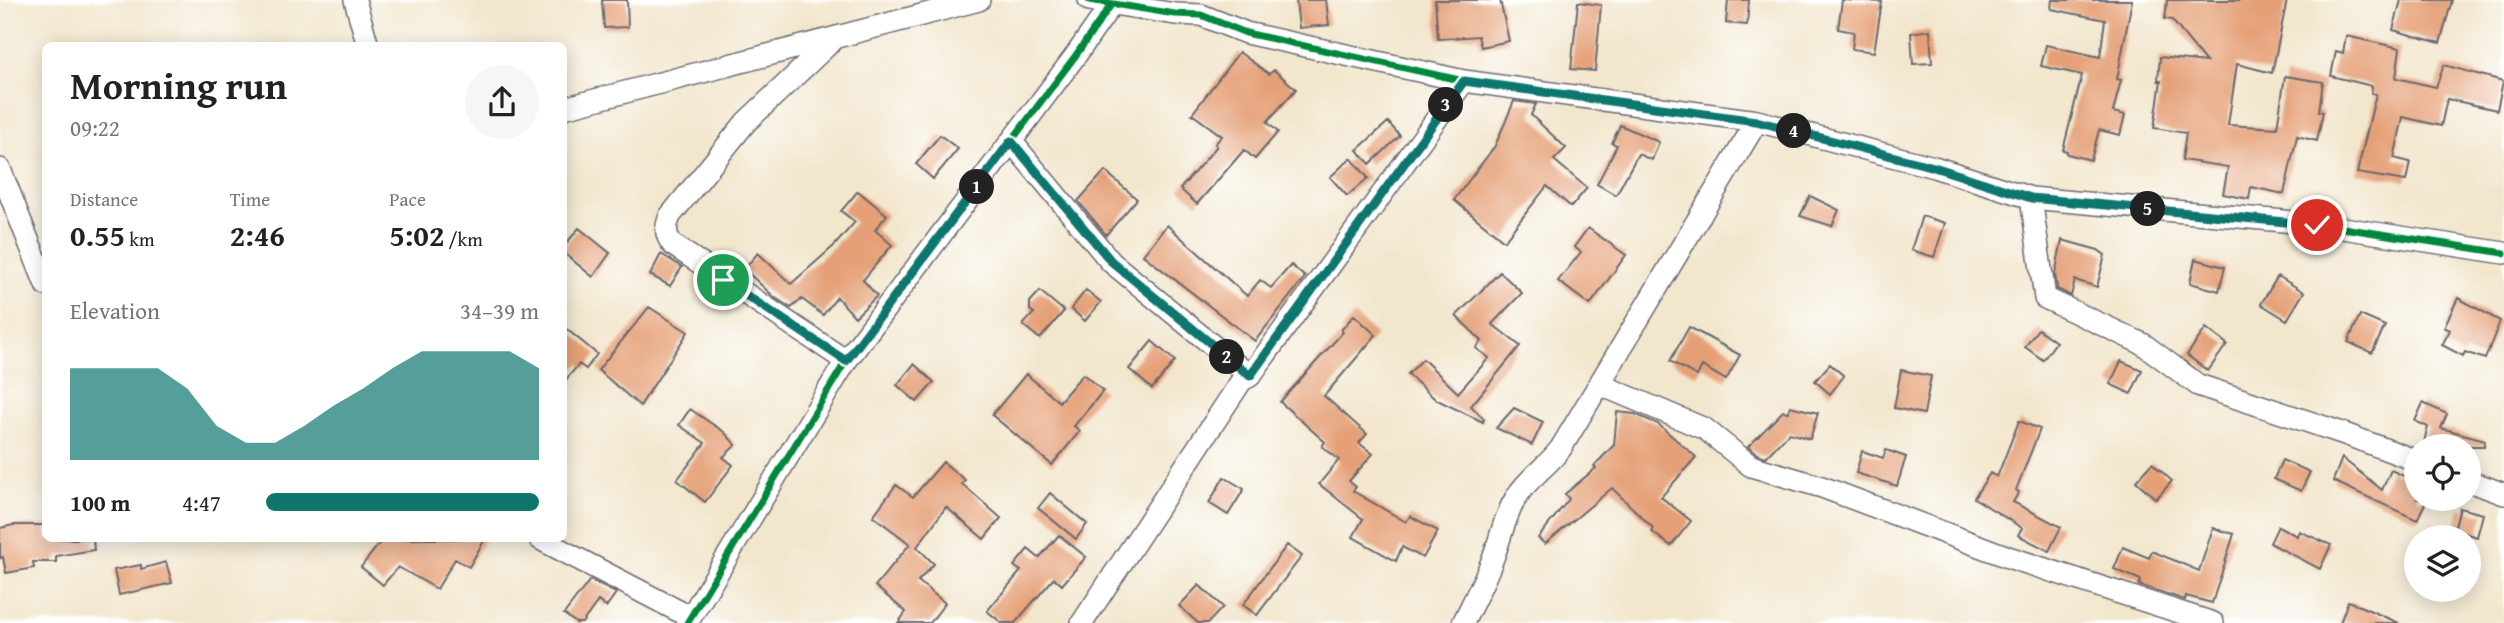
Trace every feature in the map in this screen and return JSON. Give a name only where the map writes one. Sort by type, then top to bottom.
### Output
[{"type":"street","points":[[355,0],[367,42]]},
{"type":"street","points":[[567,107],[978,0]]},
{"type":"street","points":[[1089,0],[1175,14],[1201,15],[1245,33],[1464,81],[1756,121],[1934,167],[2031,198],[2317,225],[2504,253]]},
{"type":"street","points":[[545,542],[688,620],[846,361],[1111,5]]},
{"type":"street","points":[[836,37],[746,122],[670,216],[666,227],[668,238],[674,245],[846,361]]},
{"type":"street","points":[[1083,623],[1242,380],[1250,376],[1464,81]]},
{"type":"street","points":[[1463,623],[1492,561],[1515,498],[1529,479],[1553,460],[1601,385],[1756,121]]},
{"type":"street","points":[[1011,141],[1111,261],[1250,376]]},
{"type":"street","points":[[0,169],[42,275]]},
{"type":"street","points":[[2031,198],[2045,298],[2143,344],[2199,385],[2404,456]]},
{"type":"street","points":[[1601,385],[1704,429],[1751,466],[1822,487],[2011,558],[2213,623]]},
{"type":"street","points":[[2481,485],[2504,494]]},
{"type":"building","points":[[602,0],[627,0],[628,27],[604,28]]},
{"type":"building","points":[[1296,0],[1326,0],[1329,25],[1299,28]]},
{"type":"building","points":[[1435,0],[1500,0],[1509,41],[1481,47],[1478,36],[1438,39]]},
{"type":"building","points":[[1728,0],[1749,0],[1747,25],[1726,23]]},
{"type":"building","points":[[1842,0],[1882,2],[1874,52],[1852,49],[1854,32],[1838,29]]},
{"type":"building","points":[[2052,0],[2132,0],[2117,79],[2121,80],[2113,112],[2125,115],[2120,135],[2099,130],[2091,160],[2067,154],[2067,151],[2063,150],[2082,75],[2041,66],[2046,45],[2100,57],[2105,20],[2051,9]]},
{"type":"building","points":[[2167,0],[2287,0],[2272,73],[2237,64],[2228,125],[2277,128],[2285,76],[2323,82],[2319,111],[2323,112],[2317,141],[2297,136],[2284,194],[2251,187],[2249,199],[2223,194],[2228,167],[2182,160],[2186,133],[2154,128],[2161,81],[2158,81],[2160,57],[2206,62],[2172,20],[2165,19]]},
{"type":"building","points":[[2401,0],[2452,0],[2440,43],[2393,30]]},
{"type":"building","points":[[1578,2],[1601,5],[1595,71],[1571,69]]},
{"type":"building","points":[[1930,30],[1932,63],[1913,64],[1911,33]]},
{"type":"building","points":[[2346,36],[2400,48],[2396,78],[2436,87],[2444,65],[2503,81],[2497,110],[2447,99],[2441,126],[2403,117],[2394,158],[2410,162],[2406,181],[2357,173],[2376,94],[2371,93],[2372,86],[2331,76],[2336,51],[2343,53]]},
{"type":"building","points":[[1239,52],[1269,74],[1274,70],[1296,89],[1267,122],[1278,132],[1255,159],[1244,150],[1197,204],[1180,189],[1217,146],[1215,144],[1222,136],[1192,114]]},
{"type":"building","points":[[1514,101],[1536,104],[1531,115],[1566,148],[1554,160],[1587,188],[1571,207],[1547,186],[1504,241],[1454,200],[1495,146]]},
{"type":"building","points":[[1388,122],[1400,136],[1370,164],[1357,150]]},
{"type":"building","points":[[1620,125],[1659,142],[1652,160],[1638,154],[1616,195],[1597,184],[1617,145],[1612,143]]},
{"type":"building","points":[[940,135],[958,149],[933,179],[916,164]]},
{"type":"building","points":[[1351,158],[1368,178],[1347,196],[1330,177]]},
{"type":"building","points":[[1105,171],[1137,199],[1106,235],[1078,201]]},
{"type":"building","points":[[858,191],[887,215],[875,230],[892,245],[863,280],[877,296],[855,317],[837,297],[823,315],[802,299],[791,308],[774,297],[744,269],[758,253],[791,284],[835,245],[855,222],[841,211]]},
{"type":"building","points":[[1810,196],[1839,210],[1832,226],[1800,216]]},
{"type":"building","points":[[1922,216],[1945,223],[1934,257],[1911,250]]},
{"type":"building","points":[[1167,225],[1247,296],[1260,280],[1271,288],[1291,265],[1305,277],[1255,341],[1143,255]]},
{"type":"building","points":[[579,228],[610,253],[593,277],[567,255],[567,242]]},
{"type":"building","points":[[1588,228],[1626,255],[1590,305],[1558,281],[1581,252],[1574,247]]},
{"type":"building","points":[[2062,240],[2098,250],[2105,255],[2097,287],[2075,280],[2071,296],[2057,289],[2055,274]]},
{"type":"building","points":[[661,254],[682,267],[670,286],[650,275]]},
{"type":"building","points":[[2195,259],[2225,267],[2219,291],[2190,283]]},
{"type":"building","points":[[1500,272],[1522,293],[1492,324],[1520,346],[1471,406],[1484,419],[1483,422],[1435,399],[1408,374],[1423,359],[1458,393],[1489,358],[1476,348],[1482,341],[1456,316]]},
{"type":"building","points":[[2278,276],[2304,292],[2287,320],[2261,304]]},
{"type":"building","points":[[1086,290],[1101,302],[1085,321],[1071,309]]},
{"type":"building","points":[[1040,291],[1064,311],[1040,339],[1023,325],[1034,313],[1030,310],[1030,302]]},
{"type":"building","points":[[2458,298],[2500,321],[2485,359],[2465,352],[2463,356],[2442,345],[2450,330],[2444,327]]},
{"type":"building","points":[[649,307],[688,332],[640,406],[598,370]]},
{"type":"building","points":[[1354,315],[1376,335],[1324,396],[1367,434],[1359,443],[1373,454],[1349,481],[1356,487],[1353,491],[1406,522],[1410,516],[1438,531],[1423,558],[1402,547],[1396,561],[1353,537],[1363,519],[1319,484],[1339,460],[1322,446],[1325,442],[1280,402],[1343,332],[1341,330]]},
{"type":"building","points":[[2360,315],[2385,326],[2372,353],[2348,342]]},
{"type":"building","points":[[1689,327],[1740,355],[1726,380],[1702,366],[1697,376],[1670,361]]},
{"type":"building","points":[[2206,328],[2227,344],[2208,371],[2187,355]]},
{"type":"building","points":[[567,329],[597,354],[586,369],[579,364],[567,378]]},
{"type":"building","points":[[2038,329],[2056,342],[2043,360],[2025,347]]},
{"type":"building","points":[[1152,341],[1175,361],[1152,389],[1129,369]]},
{"type":"building","points":[[2121,361],[2142,370],[2131,394],[2110,384]]},
{"type":"building","points":[[914,364],[934,382],[917,402],[897,385]]},
{"type":"building","points":[[1830,364],[1844,376],[1830,394],[1815,381]]},
{"type":"building","points":[[1901,370],[1931,376],[1924,414],[1894,408]]},
{"type":"building","points":[[1026,374],[1059,402],[1083,374],[1103,391],[1074,426],[1080,431],[1052,465],[992,415]]},
{"type":"building","points":[[2423,403],[2447,414],[2441,428],[2463,434],[2426,434],[2428,427],[2415,421]]},
{"type":"building","points":[[1790,406],[1818,413],[1810,439],[1789,433],[1766,457],[1748,447],[1783,411],[1788,412]]},
{"type":"building","points":[[1514,408],[1543,422],[1532,445],[1496,428]]},
{"type":"building","points":[[690,409],[724,432],[736,445],[723,457],[733,465],[705,502],[677,480],[705,443],[679,425]]},
{"type":"building","points":[[1617,412],[1635,414],[1658,424],[1696,457],[1661,497],[1691,521],[1671,546],[1651,531],[1653,528],[1612,488],[1545,544],[1538,538],[1569,499],[1565,494],[1596,468],[1594,466],[1614,445]]},
{"type":"building","points":[[2019,421],[2040,429],[2016,490],[2019,492],[2013,502],[2061,527],[2049,551],[2018,535],[2022,528],[1974,498],[1990,473],[1997,477]]},
{"type":"building","points":[[1886,450],[1906,457],[1897,486],[1856,473],[1862,451],[1883,458]]},
{"type":"building","points":[[2342,458],[2382,490],[2391,470],[2404,476],[2404,511],[2421,511],[2417,520],[2333,481]]},
{"type":"building","points":[[2282,460],[2310,472],[2301,491],[2274,479]]},
{"type":"building","points":[[943,462],[965,480],[962,484],[1001,518],[984,539],[946,507],[917,547],[934,564],[918,581],[945,603],[930,623],[898,623],[906,612],[875,586],[910,544],[873,516],[896,485],[913,497]]},
{"type":"building","points":[[2152,463],[2172,481],[2156,499],[2136,481]]},
{"type":"building","points":[[1224,477],[1244,489],[1228,515],[1209,503]]},
{"type":"building","points":[[1050,493],[1087,524],[1076,539],[1038,508]]},
{"type":"building","points":[[2459,511],[2483,514],[2480,525],[2455,525]]},
{"type":"building","points":[[42,525],[42,542],[93,542],[94,550],[56,556],[56,562],[33,562],[34,568],[6,573],[3,557],[0,558],[0,528]]},
{"type":"building","points":[[2278,526],[2297,536],[2299,531],[2331,545],[2320,569],[2270,543]]},
{"type":"building","points":[[2213,528],[2234,534],[2212,603],[2186,596],[2185,600],[2139,585],[2141,580],[2114,569],[2123,547],[2149,558],[2152,551],[2199,571]]},
{"type":"building","points":[[1059,535],[1086,557],[1062,585],[1054,578],[1015,623],[1002,623],[987,611],[1021,571],[1014,566],[1028,549],[1039,558]]},
{"type":"building","points":[[381,542],[483,542],[469,567],[455,559],[437,589],[398,567],[383,585],[361,567]]},
{"type":"building","points":[[1287,545],[1302,556],[1257,615],[1243,605]]},
{"type":"building","points":[[166,562],[172,583],[119,595],[114,570],[141,565],[141,569]]},
{"type":"building","points":[[590,580],[616,593],[606,607],[598,601],[582,623],[576,623],[564,614]]},
{"type":"building","points":[[1199,585],[1223,607],[1208,623],[1198,623],[1179,606]]},
{"type":"building","points":[[2348,601],[2399,623],[2340,623]]},
{"type":"cycle path","points":[[1089,0],[1175,14],[1201,15],[1246,33],[1464,81],[1757,121],[1934,167],[2031,198],[2317,224],[2504,253]]},
{"type":"cycle path","points":[[687,623],[846,361],[1111,5]]},
{"type":"route","points":[[723,280],[846,361],[1011,141],[1111,261],[1250,376],[1464,81],[1756,121],[1934,167],[2031,198],[2317,225]]}]
